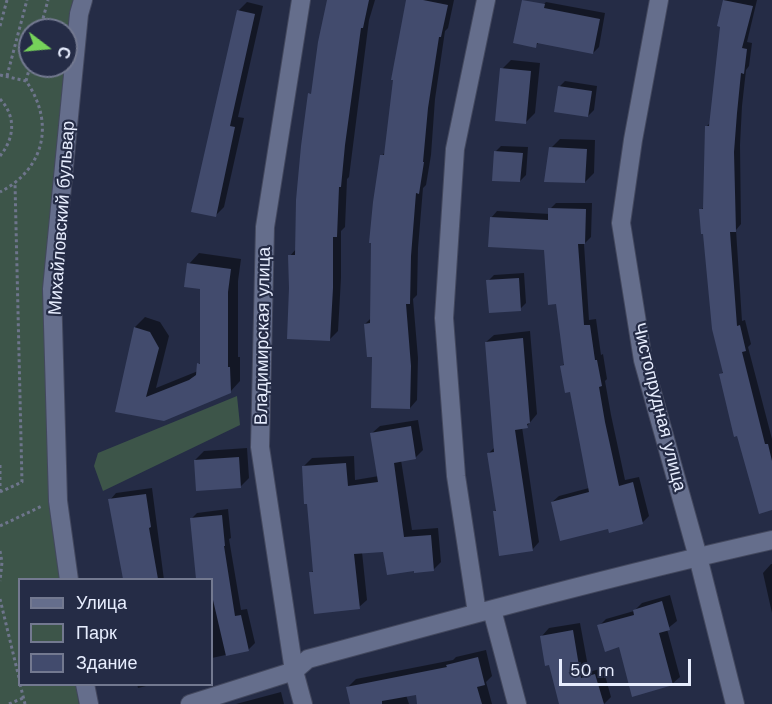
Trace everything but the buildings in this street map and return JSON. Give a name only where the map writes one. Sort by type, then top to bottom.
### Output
[{"type":"street","name":"Михайловский бульвар","points":[[69,578],[58,501],[52,289],[83,0]]},
{"type":"street","name":"Владимирская улица","points":[[300,0],[265,227],[260,447],[294,672],[303,704]]},
{"type":"street","points":[[486,0],[455,149],[444,318],[456,476],[484,611],[517,704]]},
{"type":"street","name":"Чистопрудная улица","points":[[659,0],[633,140],[621,223],[643,360],[698,557],[735,704]]},
{"type":"street","points":[[190,704],[294,672],[308,659],[484,611],[772,540]]},
{"type":"street","points":[[85,686],[88,704]]},
{"type":"path","points":[[0,26],[7,0]]},
{"type":"path","points":[[7,76],[27,0]]},
{"type":"path","points":[[43,18],[48,0]]},
{"type":"path","points":[[0,75],[26,81],[36,95],[43,123],[42,138],[33,161],[15,183],[0,192]]},
{"type":"path","points":[[0,99],[6,105],[11,118],[12,131],[9,145],[0,156]]},
{"type":"path","points":[[0,465],[0,492],[22,482],[15,183]]},
{"type":"path","points":[[0,526],[45,505]]},
{"type":"path","points":[[0,551],[2,562],[0,581]]},
{"type":"path","points":[[0,598],[18,674]]},
{"type":"path","points":[[21,686],[25,704]]},
{"type":"path","points":[[9,704],[23,698]]},
{"type":"green space","points":[[0,0],[75,0],[73,18],[18,18],[18,78],[67,78],[47,288],[64,578],[18,578],[18,686],[76,686],[79,704],[0,704]]},
{"type":"green space","points":[[237,396],[240,425],[103,491],[94,466],[98,453]]}]
